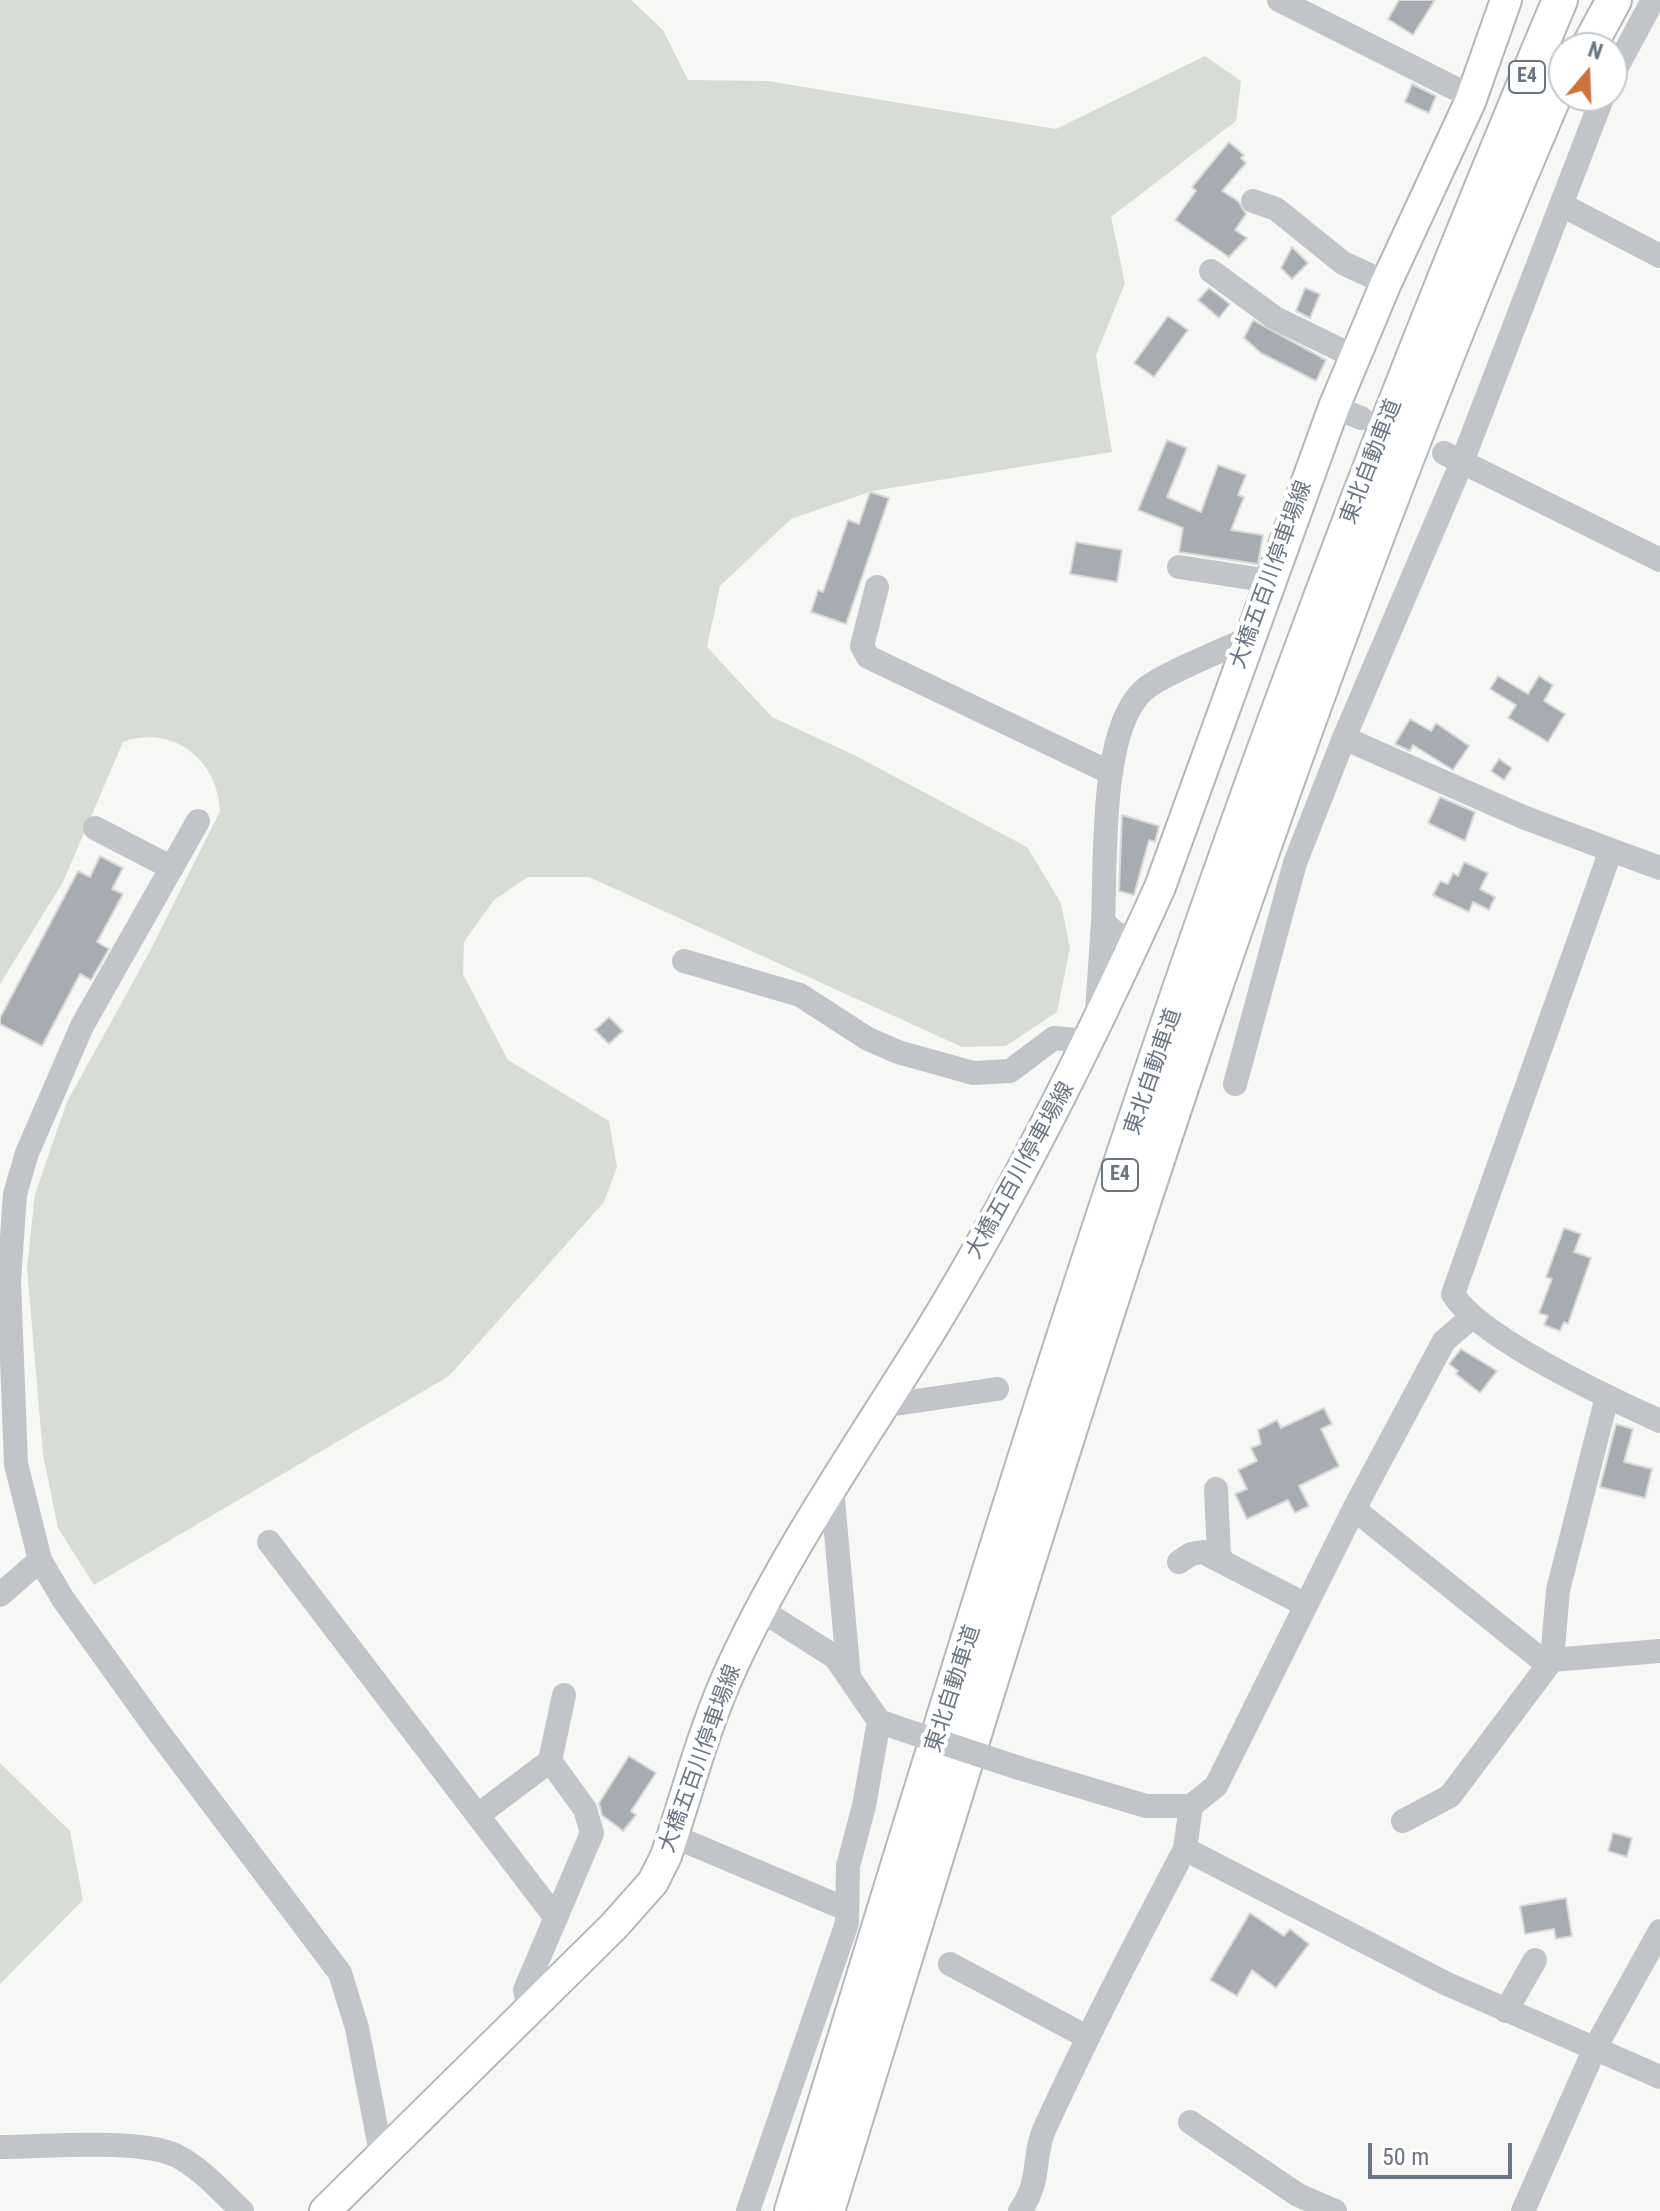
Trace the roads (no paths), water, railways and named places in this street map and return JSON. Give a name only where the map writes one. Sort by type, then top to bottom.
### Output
[{"type":"highway","points":[[1509,160],[1549,0]]},
{"type":"highway","name":"東北自動車道","points":[[827,2211],[1084,1386],[1216,992],[1509,160],[1560,0]]},
{"type":"highway","name":"E4","points":[[1582,32],[1596,0]]},
{"type":"highway","points":[[1597,32],[1614,0]]},
{"type":"highway","name":"東北自動車道","points":[[792,2211],[1057,1363],[1189,969],[1300,654],[1393,407],[1509,160],[1548,98]]},
{"type":"highway","points":[[1509,160],[1548,112]]},
{"type":"main road","name":"大橋五百川停車場線","points":[[325,2211],[614,1926],[653,1882],[673,1836],[727,1680],[761,1610],[1006,1203],[1093,1034],[1160,887],[1270,581],[1347,413],[1355,357],[1472,97],[1506,0]]},
{"type":"street","points":[[1279,0],[1472,97]]},
{"type":"street","points":[[1628,46],[1653,0]]},
{"type":"street","points":[[1235,1084],[1295,863],[1453,457],[1562,205],[1597,112]]},
{"type":"street","points":[[1253,201],[1276,209],[1343,263],[1386,283]]},
{"type":"street","points":[[1562,205],[1660,256]]},
{"type":"street","points":[[1211,271],[1275,318],[1355,357]]},
{"type":"street","points":[[1453,457],[1660,560]]},
{"type":"street","points":[[1179,567],[1270,581]]},
{"type":"street","points":[[877,587],[862,646],[868,657],[1111,773]]},
{"type":"street","points":[[684,961],[800,995],[868,1039],[898,1052],[973,1073],[1010,1071],[1054,1038],[1093,1034],[1111,773],[1121,723],[1144,689],[1249,638]]},
{"type":"street","points":[[1344,738],[1523,817],[1660,868]]},
{"type":"street","points":[[198,821],[82,1026],[27,1153],[15,1194],[9,1281],[16,1464],[40,1560],[63,1599],[148,1718],[340,1973],[357,2028],[382,2158]]},
{"type":"street","points":[[95,828],[172,868]]},
{"type":"street","points":[[1611,850],[1456,1277],[1453,1294],[1472,1317],[1607,1397],[1660,1421]]},
{"type":"street","points":[[1103,922],[1114,932],[1135,942]]},
{"type":"street","points":[[761,1610],[835,1657],[887,1724],[1146,1806],[1191,1806],[1216,1786],[1354,1509],[1444,1341],[1472,1317]]},
{"type":"street","points":[[882,1406],[997,1389]]},
{"type":"street","points":[[1403,1821],[1450,1796],[1550,1663],[1558,1590],[1607,1397]]},
{"type":"street","points":[[832,1489],[849,1677]]},
{"type":"street","points":[[1216,1489],[1219,1555],[1224,1563]]},
{"type":"street","points":[[1354,1509],[1550,1663],[1660,1651]]},
{"type":"street","points":[[269,1542],[556,1918]]},
{"type":"street","points":[[1179,1562],[1191,1554],[1203,1552],[1306,1605]]},
{"type":"street","points":[[0,1595],[40,1560]]},
{"type":"street","points":[[478,1815],[550,1761],[564,1695]]},
{"type":"street","points":[[748,2211],[844,1934],[848,1866],[887,1724]]},
{"type":"street","points":[[529,2010],[525,1990],[592,1833],[585,1809],[550,1761]]},
{"type":"street","points":[[1020,2211],[1037,2176],[1040,2139],[1087,2037],[1185,1849],[1191,1806]]},
{"type":"street","points":[[673,1836],[846,1909]]},
{"type":"street","points":[[1185,1849],[1445,1983],[1660,2077]]},
{"type":"street","points":[[1523,2211],[1595,2048],[1660,1931]]},
{"type":"street","points":[[1506,2011],[1535,1960]]},
{"type":"street","points":[[950,1964],[1087,2037]]},
{"type":"street","points":[[1190,2122],[1298,2195],[1335,2211]]},
{"type":"street","points":[[0,2147],[120,2147],[171,2153],[185,2160],[242,2211]]}]
